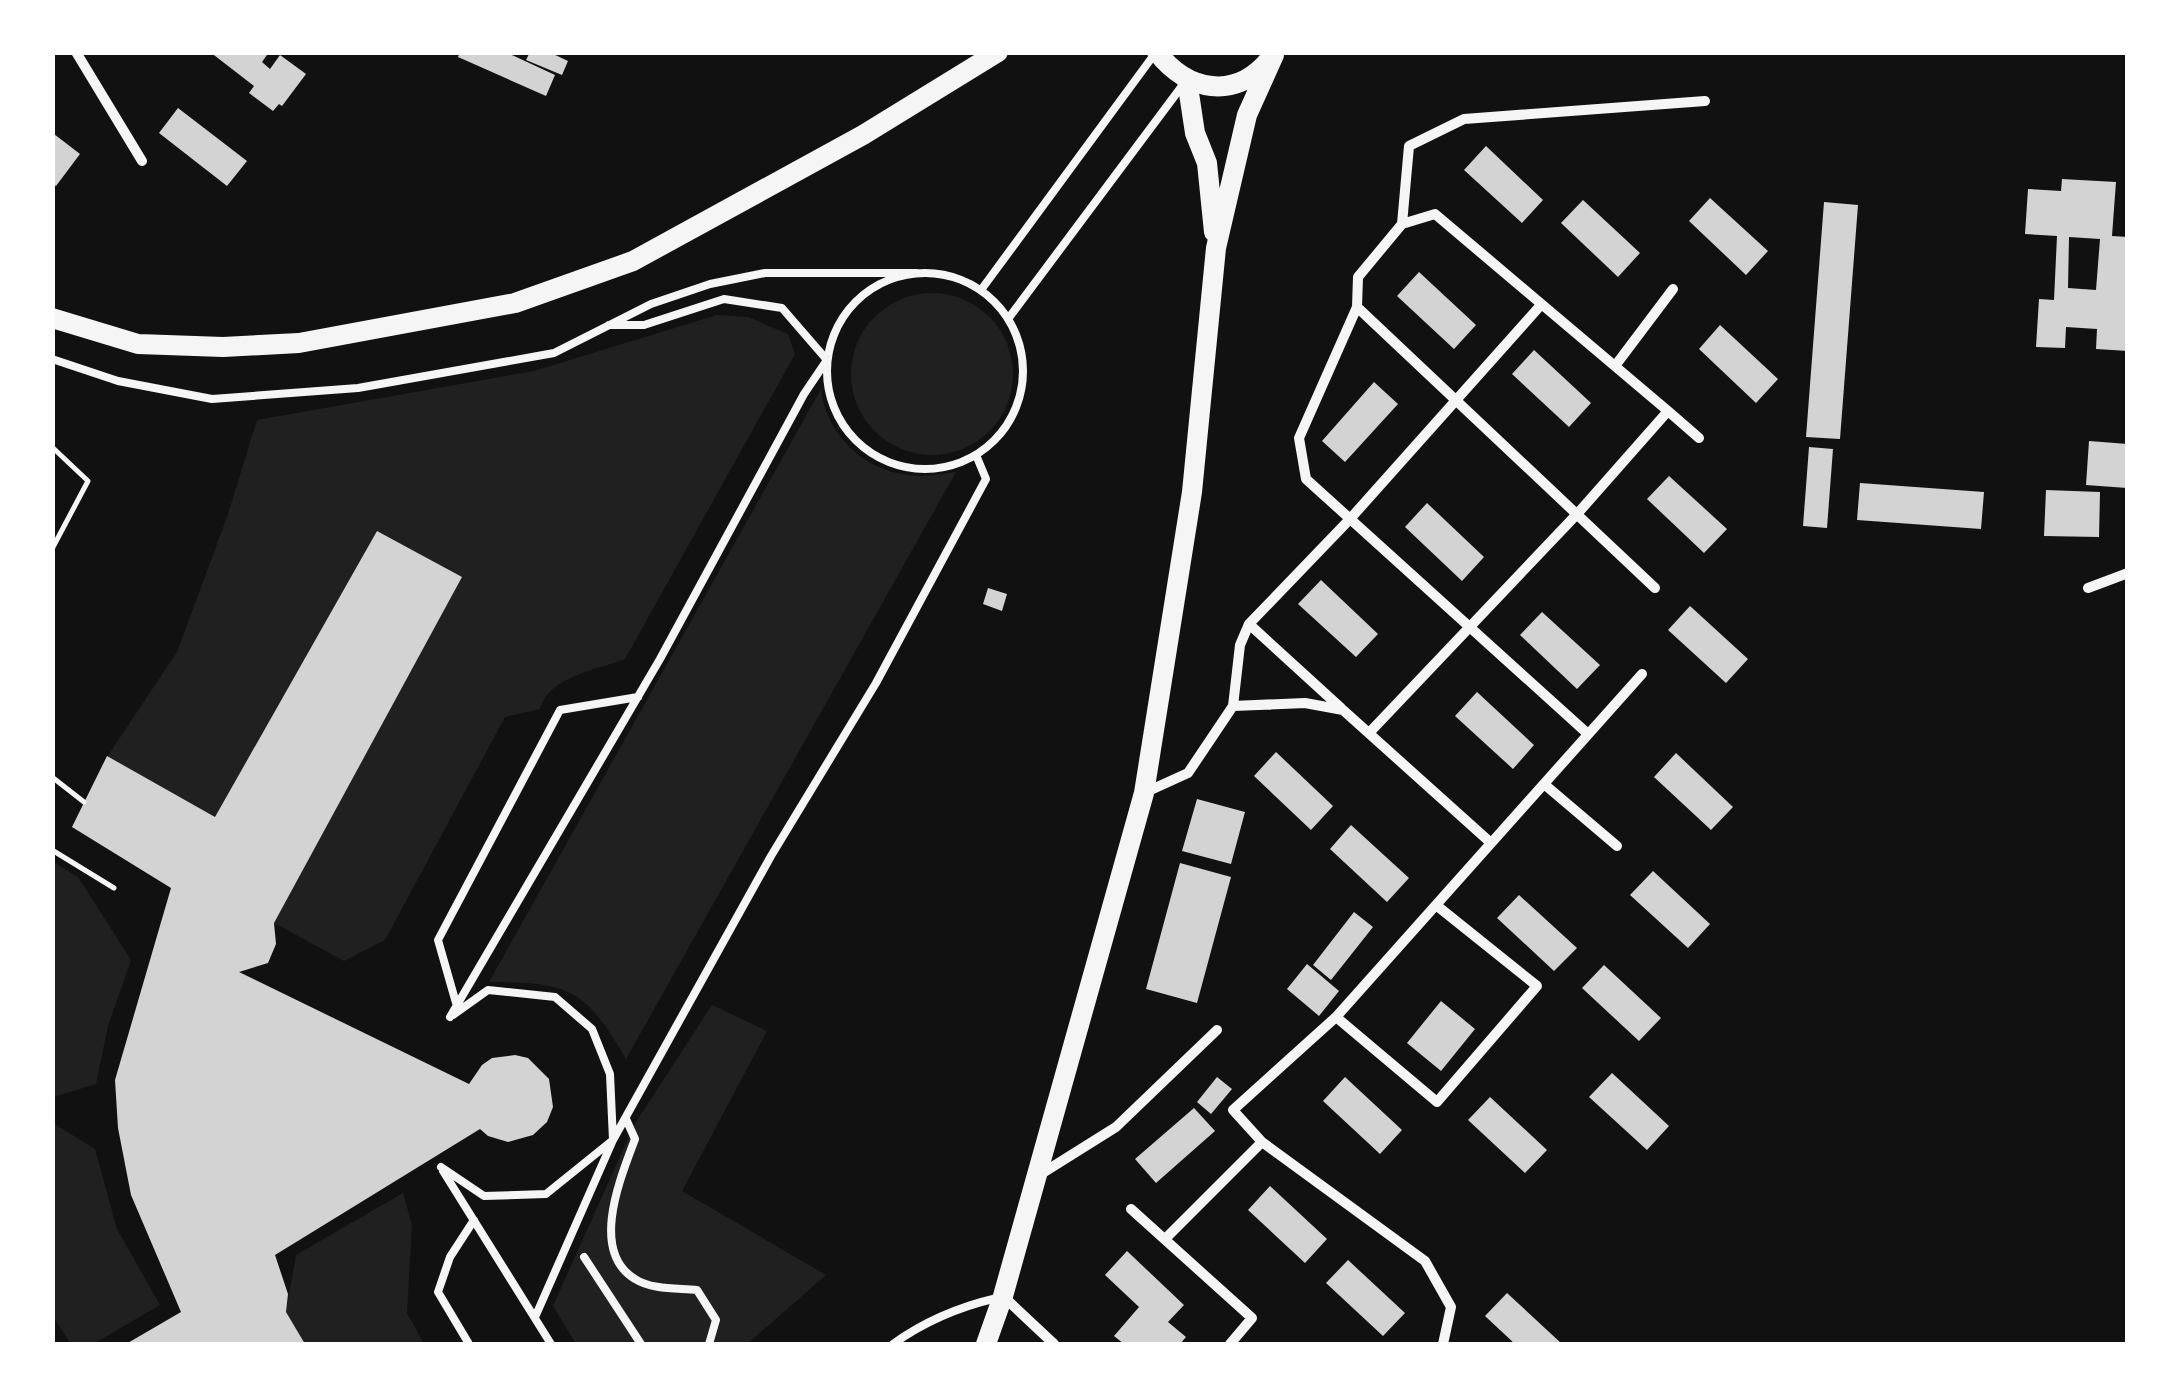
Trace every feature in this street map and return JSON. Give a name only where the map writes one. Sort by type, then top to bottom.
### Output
[{"type":"main road","points":[[52,318],[138,344],[222,347],[299,344],[515,303],[633,261],[863,134],[998,52]]},
{"type":"main road","points":[[1156,52],[1169,68],[1206,86],[1244,80],[1261,70],[1275,53]]},
{"type":"main road","points":[[986,1344],[1004,1296],[1144,793],[1192,492],[1216,248],[1247,116],[1275,53]]},
{"type":"main road","points":[[1187,80],[1196,133],[1207,163],[1216,248]]},
{"type":"street","points":[[76,52],[142,161]]},
{"type":"street","points":[[1402,224],[1409,146],[1464,118],[1706,100]]},
{"type":"street","points":[[1588,734],[1306,479],[1299,438],[1357,307],[1358,277],[1402,224],[1436,214],[1699,438]]},
{"type":"street","points":[[1615,366],[1673,289]]},
{"type":"street","points":[[1144,793],[1188,773],[1233,706],[1240,645],[1249,624],[1350,520],[1540,306]]},
{"type":"street","points":[[1357,307],[1655,588]]},
{"type":"street","points":[[1369,733],[1668,411]]},
{"type":"street","points":[[2088,588],[2128,573]]},
{"type":"street","points":[[1249,624],[1491,843]]},
{"type":"street","points":[[1442,1344],[1451,1307],[1425,1262],[1262,1142],[1233,1110],[1336,1017],[1642,674]]},
{"type":"street","points":[[1233,706],[1305,703],[1343,710]]},
{"type":"street","points":[[1544,784],[1617,846]]},
{"type":"street","points":[[1336,1017],[1437,1102],[1537,986],[1436,905]]},
{"type":"street","points":[[1037,1177],[1116,1127],[1218,1030]]},
{"type":"street","points":[[1165,1239],[1262,1142]]},
{"type":"street","points":[[1131,1210],[1252,1318],[1230,1344]]},
{"type":"street","points":[[1004,1296],[1054,1344]]},
{"type":"lane","points":[[981,290],[1156,52]]},
{"type":"lane","points":[[1008,319],[1187,80]]},
{"type":"lane","points":[[52,359],[118,381],[212,400],[358,388],[554,353],[650,304],[710,284],[765,274],[916,274],[950,277],[981,290],[1008,319],[1020,348],[1022,378],[1016,408],[1000,435],[976,455],[947,468],[916,470],[885,462],[858,445],[839,420],[828,391],[826,360],[782,308],[724,299],[644,325],[609,325]]},
{"type":"lane","points":[[613,1140],[610,1074],[592,1029],[556,998],[488,990],[450,1018],[638,697],[826,360],[836,328],[856,300],[884,282],[916,274]]},
{"type":"lane","points":[[536,1315],[613,1140],[772,856],[876,683],[986,479],[976,455]]},
{"type":"lane","points":[[457,1005],[438,940],[560,710],[638,697]]},
{"type":"lane","points":[[626,1119],[635,1140],[616,1192],[611,1238],[618,1264],[635,1280],[697,1290],[716,1320],[709,1344]]},
{"type":"lane","points":[[551,1344],[441,1167],[484,1196],[546,1194],[613,1140]]},
{"type":"lane","points":[[469,1344],[438,1292],[450,1257],[474,1220]]},
{"type":"lane","points":[[584,1257],[641,1344]]},
{"type":"lane","points":[[893,1344],[919,1326],[964,1305],[1004,1296]]},
{"type":"path","points":[[52,447],[88,481],[52,548]]},
{"type":"path","points":[[52,778],[84,802]]},
{"type":"path","points":[[52,850],[114,888]]},
{"type":"shaded area","points":[[932,293],[963,299],[990,316],[1007,343],[1013,374],[1007,405],[990,432],[963,449],[932,455],[901,449],[874,432],[857,405],[851,374],[857,343],[874,316],[901,299]]},
{"type":"shaded area","points":[[717,315],[748,317],[788,334],[795,354],[625,659],[563,682],[545,698],[540,709],[505,717],[385,940],[344,961],[274,923],[461,577],[377,531],[215,817],[107,757],[177,652],[227,517],[257,420],[534,371]]},
{"type":"shaded area","points":[[821,389],[830,420],[862,458],[909,475],[956,472],[626,1059],[598,1017],[572,994],[538,984],[489,982]]},
{"type":"shaded area","points":[[52,861],[78,877],[131,960],[108,1026],[96,1084],[53,1097]]},
{"type":"shaded area","points":[[712,1005],[767,1031],[682,1191],[826,1275],[747,1344],[576,1344],[553,1306],[634,1125]]},
{"type":"shaded area","points":[[53,1123],[95,1149],[117,1229],[160,1305],[93,1344],[71,1344],[53,1317]]},
{"type":"shaded area","points":[[403,1193],[412,1225],[407,1313],[424,1344],[305,1344],[286,1312],[296,1255]]},
{"type":"building","points":[[210,52],[269,52],[262,62],[270,69],[280,55],[306,74],[282,106],[279,104],[273,111],[249,93],[254,86]]},
{"type":"building","points":[[460,52],[513,52],[512,55],[555,75],[546,96],[458,57]]},
{"type":"building","points":[[530,52],[549,52],[568,61],[562,75],[526,60]]},
{"type":"building","points":[[178,108],[247,161],[227,186],[159,133]]},
{"type":"building","points":[[54,134],[80,154],[56,186],[52,184]]},
{"type":"building","points":[[1486,146],[1543,200],[1522,223],[1464,170]]},
{"type":"building","points":[[2062,179],[2116,182],[2112,236],[2128,237],[2128,351],[2096,349],[2097,329],[2066,327],[2065,348],[2036,347],[2039,299],[2054,300],[2057,236],[2025,234],[2028,189],[2061,191]],"holes":[[[2069,237],[2100,239],[2096,290],[2068,288]]]},
{"type":"building","points":[[1710,198],[1768,251],[1746,275],[1689,221]]},
{"type":"building","points":[[1583,200],[1640,253],[1618,277],[1561,223]]},
{"type":"building","points":[[1824,202],[1858,205],[1840,439],[1806,437]]},
{"type":"building","points":[[1419,272],[1476,325],[1454,349],[1397,296]]},
{"type":"building","points":[[1720,325],[1778,379],[1756,403],[1699,349]]},
{"type":"building","points":[[1534,350],[1591,403],[1569,427],[1512,374]]},
{"type":"building","points":[[1374,382],[1398,404],[1345,462],[1322,441]]},
{"type":"building","points":[[2089,441],[2128,444],[2127,488],[2086,485]]},
{"type":"building","points":[[1809,447],[1833,449],[1827,528],[1803,526]]},
{"type":"building","points":[[1669,476],[1727,529],[1704,553],[1647,499]]},
{"type":"building","points":[[1860,483],[1984,492],[1981,529],[1857,520]]},
{"type":"building","points":[[2046,490],[2100,492],[2099,537],[2044,536]]},
{"type":"building","points":[[1427,503],[1484,557],[1462,581],[1405,527]]},
{"type":"building","points":[[377,531],[462,577],[274,923],[276,944],[268,963],[239,972],[469,1084],[492,1058],[528,1058],[549,1079],[553,1107],[547,1122],[533,1135],[508,1142],[480,1129],[275,1255],[288,1294],[286,1312],[305,1344],[126,1344],[181,1312],[131,1195],[118,1128],[115,1080],[171,888],[72,827],[107,756],[215,817]]},
{"type":"building","points":[[1321,580],[1378,634],[1356,657],[1298,604]]},
{"type":"building","points":[[988,588],[1007,594],[1002,611],[983,604]]},
{"type":"building","points":[[1690,606],[1748,659],[1726,683],[1668,630]]},
{"type":"building","points":[[1542,612],[1600,665],[1577,689],[1520,635]]},
{"type":"building","points":[[1477,692],[1534,745],[1513,769],[1455,716]]},
{"type":"building","points":[[1276,752],[1333,806],[1311,830],[1254,776]]},
{"type":"building","points":[[1676,753],[1733,807],[1711,830],[1654,777]]},
{"type":"building","points":[[1197,799],[1245,812],[1231,864],[1182,851]]},
{"type":"building","points":[[1351,825],[1409,878],[1387,902],[1330,849]]},
{"type":"building","points":[[1180,863],[1231,877],[1197,1003],[1146,989]]},
{"type":"building","points":[[1653,871],[1710,924],[1688,948],[1630,895]]},
{"type":"building","points":[[1519,895],[1577,948],[1554,971],[1497,918]]},
{"type":"building","points":[[1354,912],[1373,927],[1331,980],[1313,965]]},
{"type":"building","points":[[1307,964],[1339,991],[1319,1016],[1287,989]]},
{"type":"building","points":[[1604,965],[1661,1018],[1639,1041],[1582,988]]},
{"type":"building","points":[[1441,1001],[1475,1029],[1441,1071],[1407,1043]]},
{"type":"building","points":[[1612,1073],[1669,1126],[1647,1150],[1589,1097]]},
{"type":"building","points":[[1217,1077],[1232,1089],[1211,1114],[1197,1102]]},
{"type":"building","points":[[1345,1077],[1402,1130],[1380,1154],[1323,1101]]},
{"type":"building","points":[[1490,1097],[1547,1150],[1525,1173],[1468,1120]]},
{"type":"building","points":[[1194,1108],[1215,1131],[1156,1183],[1135,1159]]},
{"type":"building","points":[[1270,1186],[1327,1239],[1305,1263],[1248,1210]]},
{"type":"building","points":[[1127,1251],[1184,1305],[1168,1322],[1186,1337],[1180,1344],[1124,1344],[1114,1336],[1139,1307],[1105,1275]]},
{"type":"building","points":[[1348,1260],[1405,1313],[1383,1336],[1326,1283]]},
{"type":"building","points":[[1507,1293],[1562,1344],[1515,1344],[1485,1316]]}]
